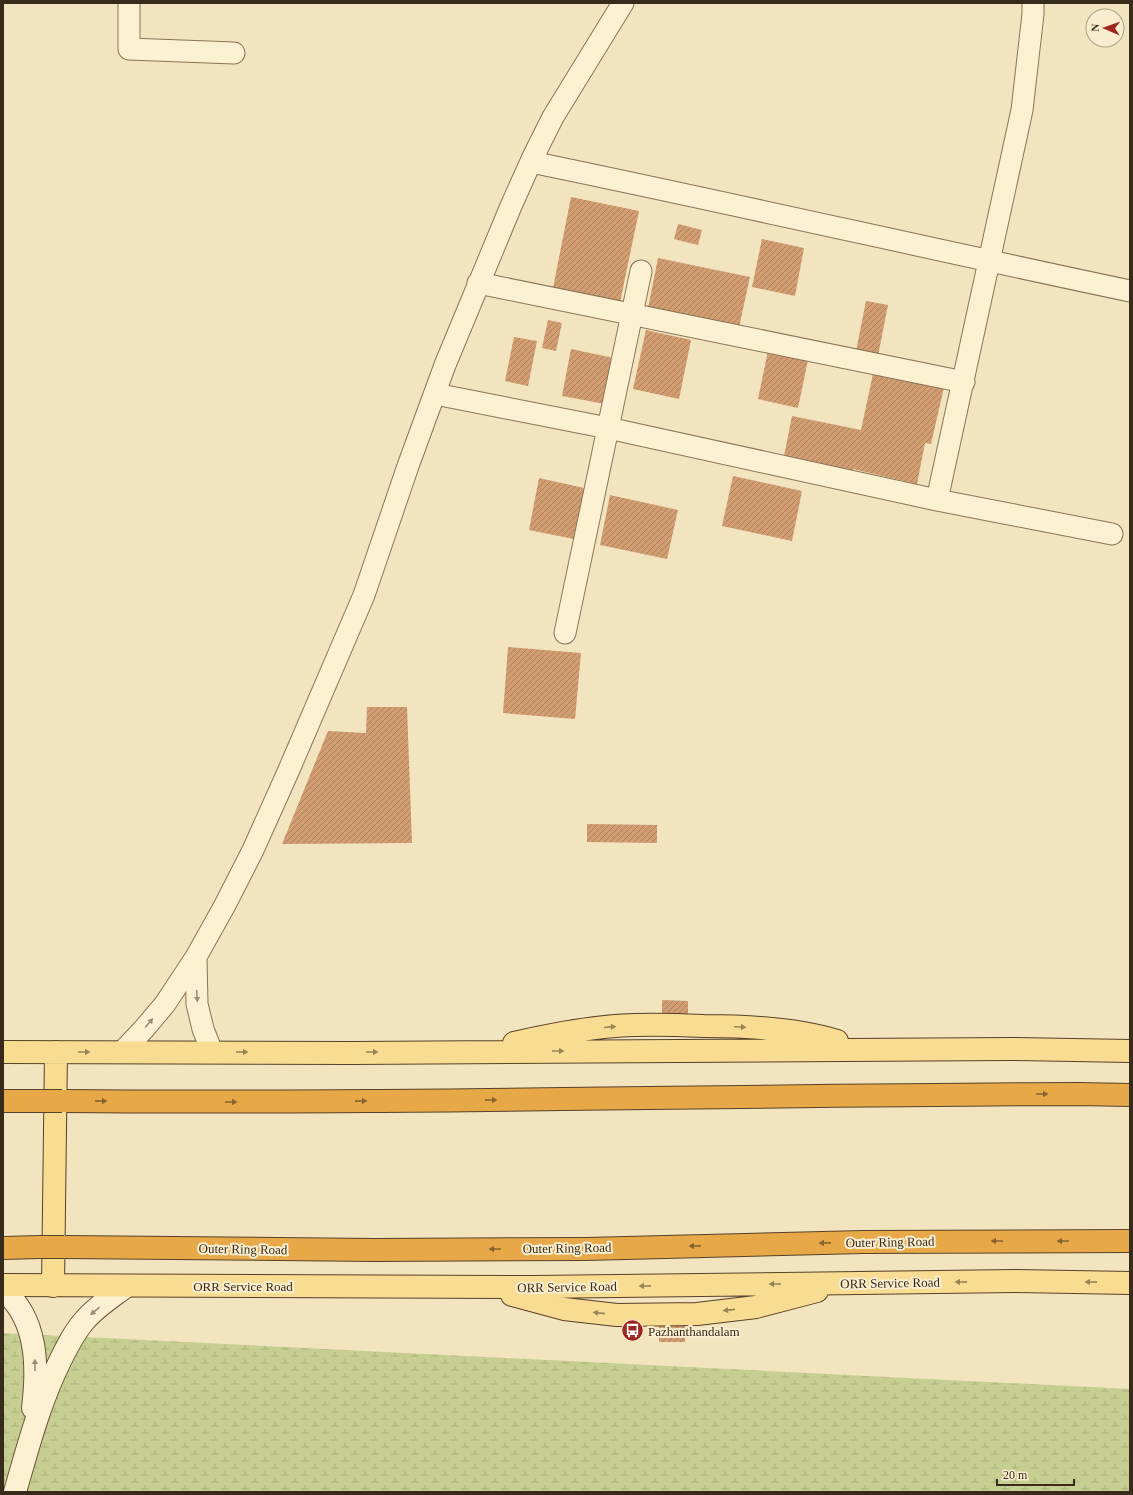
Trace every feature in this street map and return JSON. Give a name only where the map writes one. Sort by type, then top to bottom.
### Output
[{"type":"highway","points":[[3,1101],[312,1102],[743,1096],[1130,1095]]},
{"type":"highway","name":"Outer Ring Road","points":[[3,1248],[64,1247],[382,1250],[594,1248],[863,1242],[1130,1241]]},
{"type":"main road","points":[[3,1052],[476,1052],[1011,1049],[1130,1051]]},
{"type":"main road","points":[[53,1286],[56,1052]]},
{"type":"main road","points":[[482,1287],[564,1309],[617,1315],[697,1314],[756,1307],[849,1283]]},
{"type":"main road","name":"ORR Service Road","points":[[3,1285],[533,1288],[849,1283],[1130,1283]]},
{"type":"street","points":[[129,3],[129,49],[234,53]]},
{"type":"street","points":[[122,1052],[165,1004],[196,957],[253,850],[364,594],[435,394],[478,284],[531,162],[553,117],[623,3]]},
{"type":"street","points":[[937,500],[964,382],[988,261],[1022,110],[1033,3]]},
{"type":"street","points":[[531,162],[1130,291]]},
{"type":"street","points":[[565,633],[641,271]]},
{"type":"street","points":[[478,284],[964,382]]},
{"type":"street","points":[[435,394],[608,428],[937,500],[1112,534]]},
{"type":"street","points":[[196,957],[197,1004],[203,1029],[212,1052]]},
{"type":"street","points":[[15,1492],[28,1445],[52,1376],[68,1344],[86,1318],[125,1286]]},
{"type":"street","points":[[3,1290],[12,1297],[22,1311],[30,1330],[34,1349],[35,1392],[28,1445]]},
{"type":"green space","points":[[3,1333],[1130,1389],[1130,1492],[3,1492]]},
{"type":"building","points":[[571,197],[639,211],[619,307],[552,293]]},
{"type":"building","points":[[678,224],[702,230],[698,245],[674,239]]},
{"type":"building","points":[[762,239],[804,248],[795,296],[752,287]]},
{"type":"building","points":[[658,258],[750,277],[738,332],[647,313]]},
{"type":"building","points":[[866,301],[888,305],[877,361],[855,356]]},
{"type":"building","points":[[548,320],[562,323],[556,351],[542,348]]},
{"type":"building","points":[[646,330],[691,340],[679,399],[633,389]]},
{"type":"building","points":[[514,337],[537,341],[528,386],[505,381]]},
{"type":"building","points":[[769,346],[809,355],[798,408],[758,399]]},
{"type":"building","points":[[571,349],[614,358],[605,404],[562,396]]},
{"type":"building","points":[[874,369],[945,383],[931,444],[925,443],[917,484],[853,469],[852,476],[783,461],[792,416],[861,430]]},
{"type":"building","points":[[733,476],[802,491],[792,541],[722,526]]},
{"type":"building","points":[[539,478],[584,488],[574,539],[529,530]]},
{"type":"building","points":[[610,495],[678,510],[667,559],[600,545]]},
{"type":"building","points":[[508,647],[581,653],[575,719],[503,713]]},
{"type":"building","points":[[367,707],[407,707],[412,843],[282,844],[328,731],[366,733]]},
{"type":"building","points":[[587,824],[657,825],[657,843],[587,842]]},
{"type":"building","points":[[662,1000],[688,1001],[688,1016],[662,1016]]},
{"type":"building","points":[[659,1326],[685,1326],[685,1342],[659,1342]]},
{"type":"place","name":"Pazhanthandalam","points":[[632,1331]]}]
